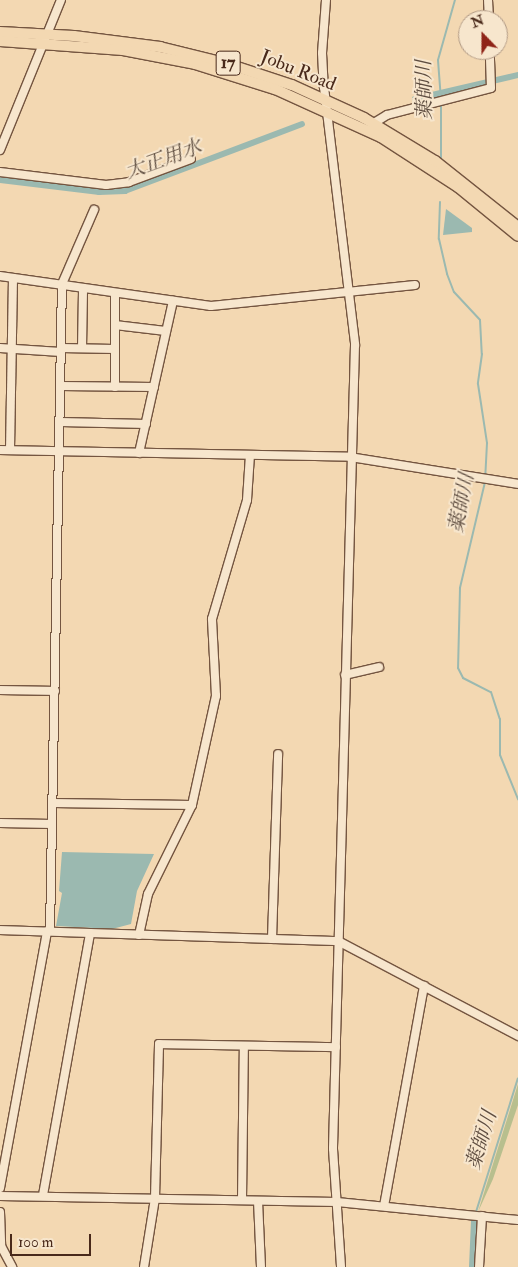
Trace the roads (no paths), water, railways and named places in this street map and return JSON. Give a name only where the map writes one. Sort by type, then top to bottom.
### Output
[{"type":"highway","name":"Jobu Road","points":[[0,32],[123,50],[194,64],[251,80],[329,111],[435,166]]},
{"type":"highway","name":"Jobu Road","points":[[0,40],[44,38],[105,39],[209,58],[249,70],[327,100],[374,123],[518,227]]},
{"type":"highway","name":"Jobu Road","points":[[452,179],[518,236]]},
{"type":"street","points":[[0,150],[44,38],[62,0]]},
{"type":"street","points":[[326,0],[322,53],[356,345],[350,457],[332,1149],[341,1267]]},
{"type":"street","points":[[374,123],[387,115],[491,88],[490,60]]},
{"type":"street","points":[[0,172],[106,185],[130,182],[191,159]]},
{"type":"street","points":[[0,1188],[48,931],[53,803],[62,284],[94,210]]},
{"type":"street","points":[[0,276],[211,306],[415,285]]},
{"type":"street","points":[[10,450],[13,278]]},
{"type":"street","points":[[82,348],[83,288]]},
{"type":"street","points":[[115,293],[115,387]]},
{"type":"street","points":[[139,453],[173,301]]},
{"type":"street","points":[[115,325],[166,331]]},
{"type":"street","points":[[0,348],[115,349]]},
{"type":"street","points":[[61,386],[154,387]]},
{"type":"street","points":[[60,422],[146,424]]},
{"type":"street","points":[[0,450],[350,457],[518,484]]},
{"type":"street","points":[[138,934],[148,894],[192,805],[216,696],[212,619],[247,500],[250,455]]},
{"type":"street","points":[[345,675],[379,667]]},
{"type":"street","points":[[0,690],[55,691]]},
{"type":"street","points":[[272,939],[278,754]]},
{"type":"street","points":[[53,803],[192,805]]},
{"type":"street","points":[[0,823],[52,824]]},
{"type":"street","points":[[0,930],[338,941],[518,1036]]},
{"type":"street","points":[[43,1196],[90,933]]},
{"type":"street","points":[[384,1206],[424,986]]},
{"type":"street","points":[[144,1267],[155,1198],[159,1044],[336,1047]]},
{"type":"street","points":[[242,1200],[244,1046]]},
{"type":"street","points":[[0,1196],[337,1202],[518,1220]]},
{"type":"street","points":[[258,1201],[261,1267]]},
{"type":"street","points":[[0,1212],[1,1246],[12,1267]]},
{"type":"street","points":[[479,1267],[482,1216]]},
{"type":"water","points":[[446,209],[472,228],[472,232],[443,235]]},
{"type":"water","points":[[62,852],[154,854],[137,891],[131,924],[112,929],[56,926],[62,893],[59,891]]},
{"type":"waterway","name":"薬師川","points":[[441,100],[438,60],[455,0]]},
{"type":"waterway","name":"大正用水","points":[[415,99],[518,75]]},
{"type":"waterway","name":"薬師川","points":[[441,104],[441,160]]},
{"type":"waterway","name":"大正用水","points":[[0,180],[99,192],[125,191],[302,124]]},
{"type":"waterway","name":"薬師川","points":[[440,202],[439,239],[447,274],[454,292],[480,320],[482,354],[478,384],[487,443],[485,477]]},
{"type":"waterway","name":"薬師川","points":[[485,482],[460,588],[458,668],[463,678],[491,692],[500,719],[500,755],[518,799]]},
{"type":"waterway","name":"薬師川","points":[[476,1212],[518,1078]]},
{"type":"waterway","name":"薬師川","points":[[474,1267],[476,1221]]}]
